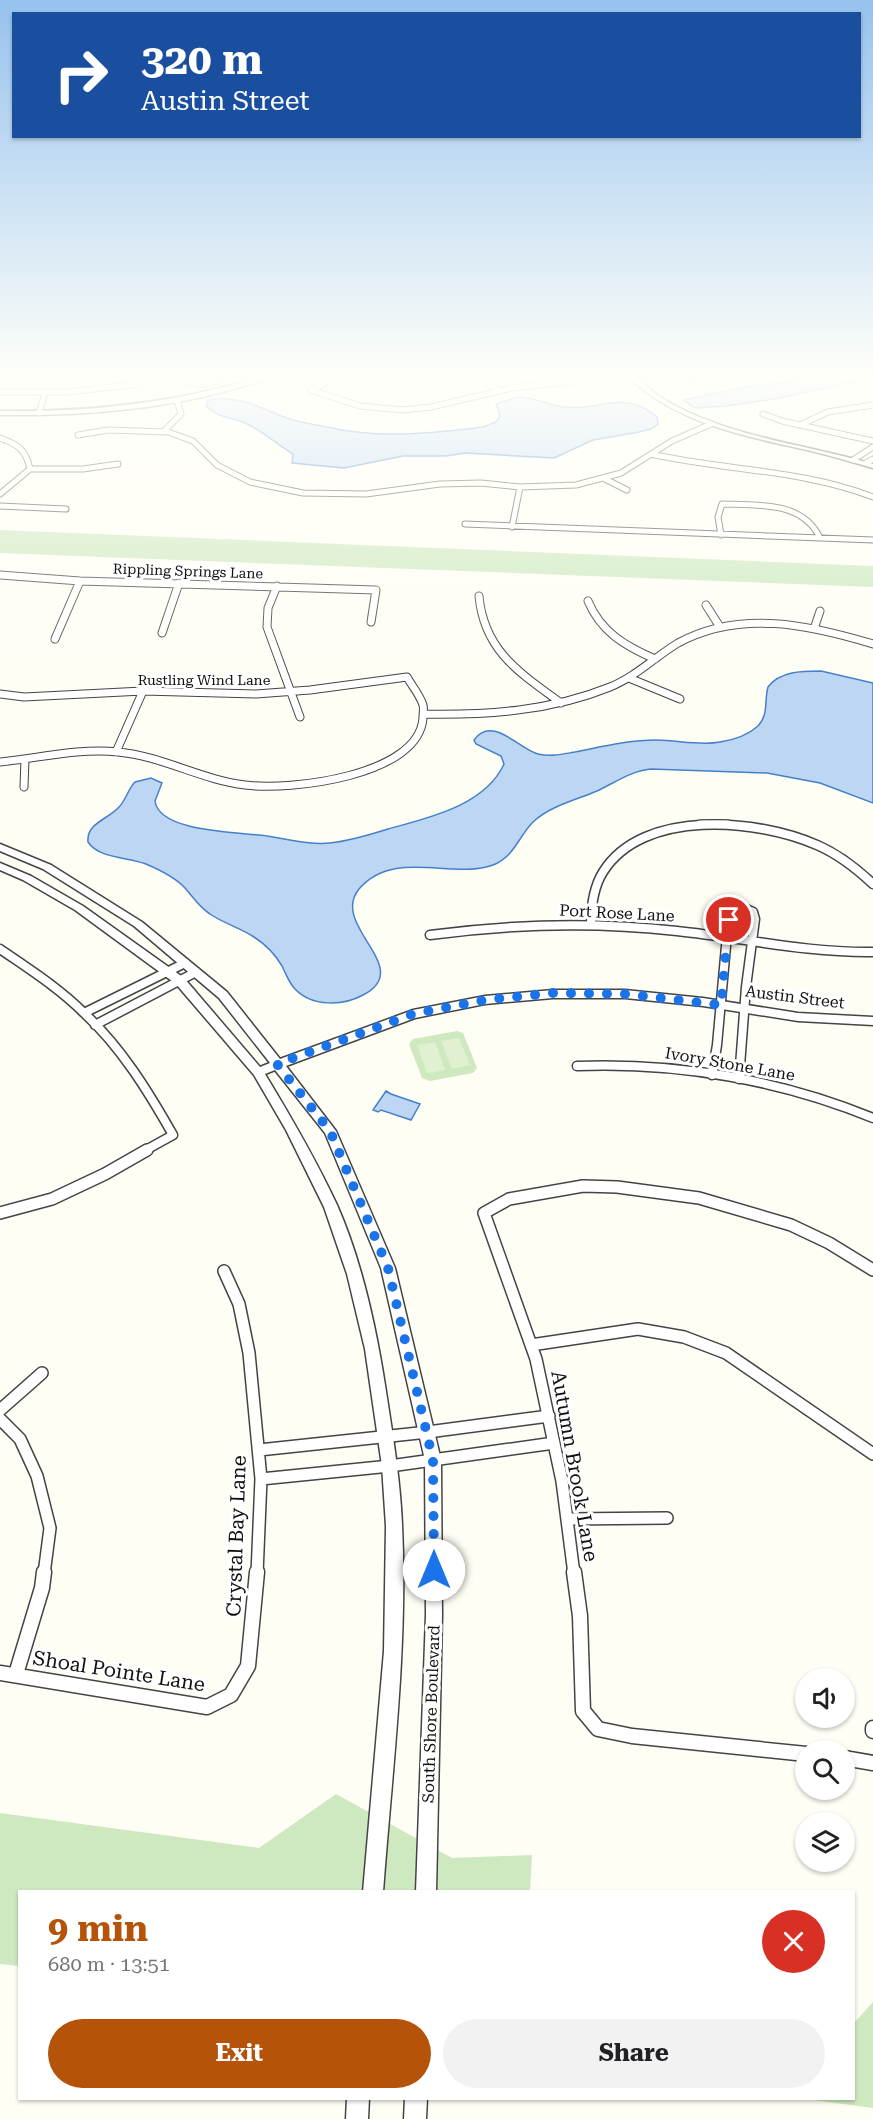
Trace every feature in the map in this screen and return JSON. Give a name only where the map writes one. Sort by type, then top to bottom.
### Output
[{"type":"street","points":[[0,494],[24,474]]},
{"type":"street","points":[[231,474],[282,490],[354,494],[441,484],[481,483],[520,487],[576,485],[605,479],[617,474]]},
{"type":"street","points":[[797,474],[821,478],[873,497]]},
{"type":"street","points":[[605,479],[627,490]]},
{"type":"street","points":[[512,527],[520,487]]},
{"type":"street","points":[[721,535],[718,517],[722,504],[760,505],[783,509],[805,517],[817,527],[820,538]]},
{"type":"street","points":[[0,506],[66,509]]},
{"type":"street","points":[[465,524],[873,540]]},
{"type":"street","name":"Rippling Springs Lane","points":[[0,575],[80,580],[376,590],[371,622]]},
{"type":"street","points":[[55,639],[80,580]]},
{"type":"street","points":[[162,633],[179,583]]},
{"type":"street","points":[[277,586],[268,608],[267,627],[300,717]]},
{"type":"street","points":[[479,596],[488,636],[518,669],[561,703]]},
{"type":"street","points":[[588,601],[597,622],[608,632],[627,646],[656,659]]},
{"type":"street","points":[[706,605],[720,627]]},
{"type":"street","points":[[815,626],[820,611]]},
{"type":"street","points":[[0,762],[82,753],[116,752],[152,757],[239,785],[274,787],[310,784],[353,776],[385,763],[411,744],[420,733],[426,714],[507,712],[561,703],[603,690],[629,678],[688,638],[720,627],[776,621],[815,626],[873,644]]},
{"type":"street","name":"Rustling Wind Lane","points":[[0,694],[40,697],[143,691],[228,694],[292,692],[406,677],[417,690],[426,714]]},
{"type":"street","points":[[629,678],[680,699]]},
{"type":"street","points":[[116,752],[143,691]]},
{"type":"street","points":[[24,787],[25,759]]},
{"type":"street","points":[[591,925],[594,894],[609,864],[631,846],[646,838],[682,827],[724,824],[756,827],[788,834],[839,855],[873,884]]},
{"type":"street","name":"South Shore Boulevard","points":[[0,847],[46,867],[138,924],[223,995],[330,1131],[388,1268],[433,1460],[434,1615],[426,1890]]},
{"type":"street","points":[[0,866],[27,878],[79,908],[180,981],[258,1072],[292,1130],[331,1207],[354,1274],[370,1339],[390,1466],[394,1526],[393,1652],[373,1890]]},
{"type":"street","points":[[712,1075],[729,913],[734,909],[744,908],[754,916],[739,1079]]},
{"type":"street","name":"Port Rose Lane","points":[[430,935],[512,926],[591,925],[650,928],[827,951],[873,951]]},
{"type":"street","points":[[0,949],[84,1013],[154,1101],[173,1135],[105,1174],[52,1199],[0,1214]]},
{"type":"street","points":[[84,1013],[185,963]]},
{"type":"street","points":[[95,1025],[196,972]]},
{"type":"street","name":"Austin Street","points":[[258,1072],[413,1014],[485,1000],[553,993],[625,994],[744,1008],[798,1017],[873,1021]]},
{"type":"street","name":"Ivory Stone Lane","points":[[577,1066],[626,1064],[739,1079],[806,1093],[873,1118]]},
{"type":"street","name":"Autumn Brook Lane","points":[[795,1753],[632,1736],[598,1729],[583,1711],[580,1616],[567,1519],[549,1416],[531,1345],[484,1213],[509,1199],[583,1186],[617,1187],[699,1198],[791,1226],[829,1243],[873,1270]]},
{"type":"street","name":"Crystal Bay Lane","points":[[224,1271],[239,1304],[249,1353],[261,1479],[258,1565],[248,1666],[231,1695]]},
{"type":"street","points":[[531,1345],[638,1329],[684,1337],[736,1359],[873,1455]]},
{"type":"street","points":[[0,1410],[42,1373]]},
{"type":"street","points":[[259,1450],[428,1432],[549,1416]]},
{"type":"street","points":[[0,1419],[20,1439],[37,1476],[50,1528],[42,1588],[16,1674]]},
{"type":"street","points":[[261,1479],[390,1466],[554,1443]]},
{"type":"street","points":[[567,1519],[667,1518]]},
{"type":"street","name":"Shoal Pointe Lane","points":[[0,1673],[207,1707],[231,1695]]},
{"type":"street","points":[[855,1760],[873,1763]]},
{"type":"street","points":[[357,2119],[358,2100]]},
{"type":"street","points":[[415,2119],[416,2100]]},
{"type":"green space","points":[[0,530],[873,566],[873,587],[0,553]]},
{"type":"green space","points":[[457,1031],[463,1033],[477,1068],[473,1073],[430,1081],[422,1078],[409,1044],[413,1039]]},
{"type":"green space","points":[[459,1038],[470,1065],[452,1069],[441,1041]]},
{"type":"green space","points":[[435,1042],[445,1070],[427,1073],[417,1045]]},
{"type":"green space","points":[[336,1794],[452,1858],[532,1855],[530,1890],[18,1890],[18,1966],[0,1964],[0,1813],[259,1848]]},
{"type":"green space","points":[[873,2002],[873,2108],[813,2100],[855,2100],[855,2022]]},
{"type":"water","points":[[821,671],[873,683],[873,803],[820,783],[767,773],[651,769],[630,774],[540,816],[506,857],[493,865],[477,869],[406,867],[389,870],[373,877],[359,889],[353,903],[354,917],[377,959],[381,972],[377,984],[355,999],[328,1003],[302,995],[293,987],[279,962],[266,946],[206,911],[177,880],[146,864],[99,852],[88,842],[88,836],[94,826],[119,807],[135,782],[151,778],[162,783],[155,801],[160,812],[186,825],[222,832],[314,843],[352,839],[437,815],[469,800],[483,790],[504,764],[501,756],[476,744],[474,740],[481,733],[497,732],[531,751],[548,755],[646,740],[704,743],[725,741],[745,734],[758,726],[765,712],[768,687],[773,682],[792,673]]},
{"type":"water","points":[[386,1091],[420,1104],[411,1120],[381,1110],[378,1112],[373,1110]]},
{"type":"route","points":[[434,1570],[433,1460],[388,1268],[330,1131],[277,1064],[413,1014],[485,1000],[553,993],[625,994],[721,1005],[729,920]]}]
